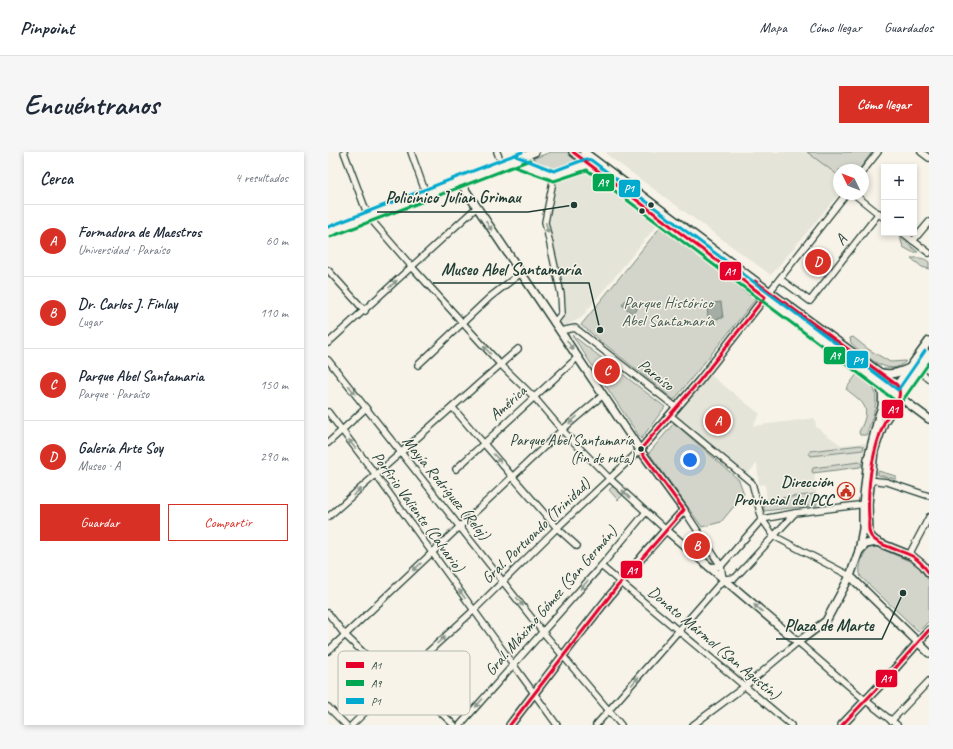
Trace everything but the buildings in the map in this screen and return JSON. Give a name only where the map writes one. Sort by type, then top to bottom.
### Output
[{"type":"main road","points":[[328,232],[535,152]]},
{"type":"main road","points":[[573,152],[591,158]]},
{"type":"main road","points":[[584,152],[663,222],[875,370],[895,389],[899,397],[929,419]]},
{"type":"main road","points":[[514,161],[554,176],[591,158]]},
{"type":"main road","points":[[460,182],[640,450],[684,510],[622,582],[510,725]]},
{"type":"main road","points":[[767,295],[875,378],[895,389]]},
{"type":"main road","name":"Gral. Portuondo (Trinidad)","points":[[640,450],[677,408],[767,295]]},
{"type":"main road","points":[[882,407],[929,341]]},
{"type":"main road","points":[[868,480],[873,455],[884,422],[917,369],[929,354]]},
{"type":"main road","points":[[875,370],[890,374],[899,373],[909,368]]},
{"type":"main road","points":[[666,530],[798,642],[826,621],[850,576],[859,552],[866,504],[871,443],[882,407],[883,396],[881,386],[875,378]]},
{"type":"main road","points":[[866,504],[869,532],[872,538],[877,542],[929,561]]},
{"type":"main road","points":[[859,552],[866,544],[877,542]]},
{"type":"main road","points":[[912,556],[924,565],[929,573]]},
{"type":"main road","points":[[850,576],[929,653]]},
{"type":"main road","points":[[842,725],[929,630]]},
{"type":"street","points":[[344,152],[368,216],[412,267],[500,364],[534,397],[562,430],[610,480],[666,530]]},
{"type":"street","points":[[411,152],[426,194]]},
{"type":"street","points":[[497,152],[502,165]]},
{"type":"street","points":[[869,164],[878,152]]},
{"type":"street","points":[[921,152],[929,158]]},
{"type":"street","points":[[554,176],[545,222],[561,294],[562,313],[554,322]]},
{"type":"street","name":"Gral. Portuondo (Trinidad)","points":[[767,295],[841,200]]},
{"type":"street","points":[[862,200],[881,216]]},
{"type":"street","points":[[328,343],[477,208]]},
{"type":"street","name":"A","points":[[780,279],[810,301],[878,213]]},
{"type":"street","points":[[913,241],[929,222]]},
{"type":"street","points":[[907,236],[929,253]]},
{"type":"street","points":[[328,270],[365,311]]},
{"type":"street","points":[[418,365],[490,297],[521,272]]},
{"type":"street","name":"Paraíso","points":[[560,331],[575,328],[677,408]]},
{"type":"street","points":[[328,517],[453,408],[500,364],[518,350]]},
{"type":"street","name":"América","points":[[456,469],[578,357]]},
{"type":"street","name":"Mayía Rodríguez (Reloj)","points":[[328,360],[542,631],[621,725]]},
{"type":"street","points":[[917,369],[929,379]]},
{"type":"street","points":[[328,651],[562,430],[603,395]]},
{"type":"street","points":[[328,442],[366,408]]},
{"type":"street","points":[[453,408],[557,528],[577,546]]},
{"type":"street","name":"Porfirio Valiente (Calvario)","points":[[328,412],[376,475],[557,725]]},
{"type":"street","name":"Paraíso","points":[[670,415],[752,483],[762,519],[774,536]]},
{"type":"street","name":"Gral. Portuondo (Trinidad)","points":[[429,651],[474,610],[557,528],[610,480],[640,450]]},
{"type":"street","points":[[868,480],[887,482],[929,496]]},
{"type":"street","points":[[709,567],[721,566],[762,519],[795,513],[866,504]]},
{"type":"street","points":[[684,510],[721,566],[724,579]]},
{"type":"street","name":"Gral. Máximo Gómez (San Germán)","points":[[470,713],[601,566],[646,512]]},
{"type":"street","points":[[596,725],[724,579],[735,578],[795,513]]},
{"type":"street","points":[[912,556],[929,518]]},
{"type":"street","points":[[774,536],[850,576]]},
{"type":"street","name":"Donato Mármol (San Agustín)","points":[[601,566],[622,582],[744,687],[791,725]]},
{"type":"street","points":[[328,614],[345,635],[362,651]]},
{"type":"street","points":[[693,725],[744,687],[798,642],[865,700],[897,725]]},
{"type":"street","points":[[892,721],[929,680]]},
{"type":"street","points":[[328,707],[346,725]]},
{"type":"street","name":"Gral. Portuondo (Trinidad)","points":[[352,725],[362,715]]},
{"type":"street","points":[[443,715],[454,725]]},
{"type":"street","name":"Gral. Máximo Gómez (San Germán)","points":[[460,725],[469,715]]},
{"type":"shaded area","points":[[607,152],[872,152],[863,164],[833,164],[834,200],[771,275],[606,154]]},
{"type":"shaded area","points":[[585,168],[657,225],[581,318],[561,326],[558,322],[566,312],[564,291],[548,222],[557,180]]},
{"type":"shaded area","points":[[628,297],[639,306],[633,314],[622,305]]},
{"type":"shaded area","points":[[721,302],[723,318],[708,320],[707,304]]},
{"type":"shaded area","points":[[709,374],[760,414],[753,426],[815,418],[816,427],[841,445],[866,443],[863,467],[814,473],[816,494],[767,500],[765,484],[759,485],[757,463],[746,476],[675,417]]},
{"type":"green space","points":[[551,152],[568,152],[580,161],[553,174],[524,162]]},
{"type":"green space","points":[[807,152],[872,152],[863,164],[833,164],[833,172]]},
{"type":"green space","name":"Parque Histórico Abel Santamaría","points":[[662,225],[755,300],[674,400],[581,325]]},
{"type":"green space","points":[[900,237],[918,252],[912,252],[903,247]]},
{"type":"green space","points":[[911,258],[927,260],[929,262],[929,269],[922,267]]},
{"type":"green space","points":[[572,335],[665,407],[641,439]]},
{"type":"green space","points":[[853,337],[868,349],[890,362],[906,361],[900,366],[892,368],[885,367],[870,359],[851,343],[850,338]]},
{"type":"green space","points":[[857,374],[871,385],[876,394],[874,412],[866,435],[860,435],[859,432],[863,424],[866,411],[862,403],[846,389]]},
{"type":"green space","points":[[674,423],[739,480],[744,494],[721,522],[702,527],[649,453]]},
{"type":"green space","points":[[861,445],[864,447],[863,450],[811,456],[809,453],[810,451]]},
{"type":"green space","points":[[859,462],[862,464],[860,467],[813,473],[812,471],[813,468]]},
{"type":"green space","points":[[878,471],[896,476],[896,479],[878,475]]},
{"type":"green space","points":[[612,487],[623,495],[618,500],[609,490]]},
{"type":"green space","points":[[816,494],[817,505],[764,511],[763,500]]},
{"type":"green space","points":[[698,537],[713,561],[711,564],[688,547]]},
{"type":"green space","points":[[872,546],[916,564],[929,581],[929,621],[920,630],[918,631],[861,577],[860,564],[866,551]]},
{"type":"transit line","name":"P1","points":[[328,227],[522,152]]},
{"type":"transit line","name":"A1","points":[[510,725],[616,588],[684,510],[640,450],[700,380],[765,297],[573,152]]},
{"type":"transit line","name":"P1","points":[[516,156],[554,171],[586,159],[591,160],[898,390],[925,351]]},
{"type":"transit line","name":"A9","points":[[330,237],[530,160]]},
{"type":"transit line","name":"A9","points":[[512,166],[554,181],[587,170],[897,402],[903,400],[929,363]]},
{"type":"transit line","name":"A1","points":[[755,281],[897,385],[899,397],[884,423],[873,458],[869,495],[869,531],[873,538],[882,544],[917,559],[929,573]]},
{"type":"transit line","name":"A1","points":[[842,725],[884,681],[929,630]]},
{"type":"place","name":"Policínico Julian Grimau","points":[[574,205]]},
{"type":"place","name":"Galería Arte Soy","points":[[818,262]]},
{"type":"place","name":"Museo Abel Santamaría","points":[[600,330]]},
{"type":"place","name":"Parque Abel Santamaria","points":[[607,371]]},
{"type":"place","name":"Formadora de Maestros","points":[[718,421]]},
{"type":"place","name":"Parque Abel Santamaría (fin de ruta)","points":[[641,449]]},
{"type":"place","name":"Dirección Provincial del PCC","points":[[846,491]]},
{"type":"place","name":"Dr. Carlos J. Finlay","points":[[697,546]]},
{"type":"place","name":"Plaza de Marte","points":[[903,593]]}]
